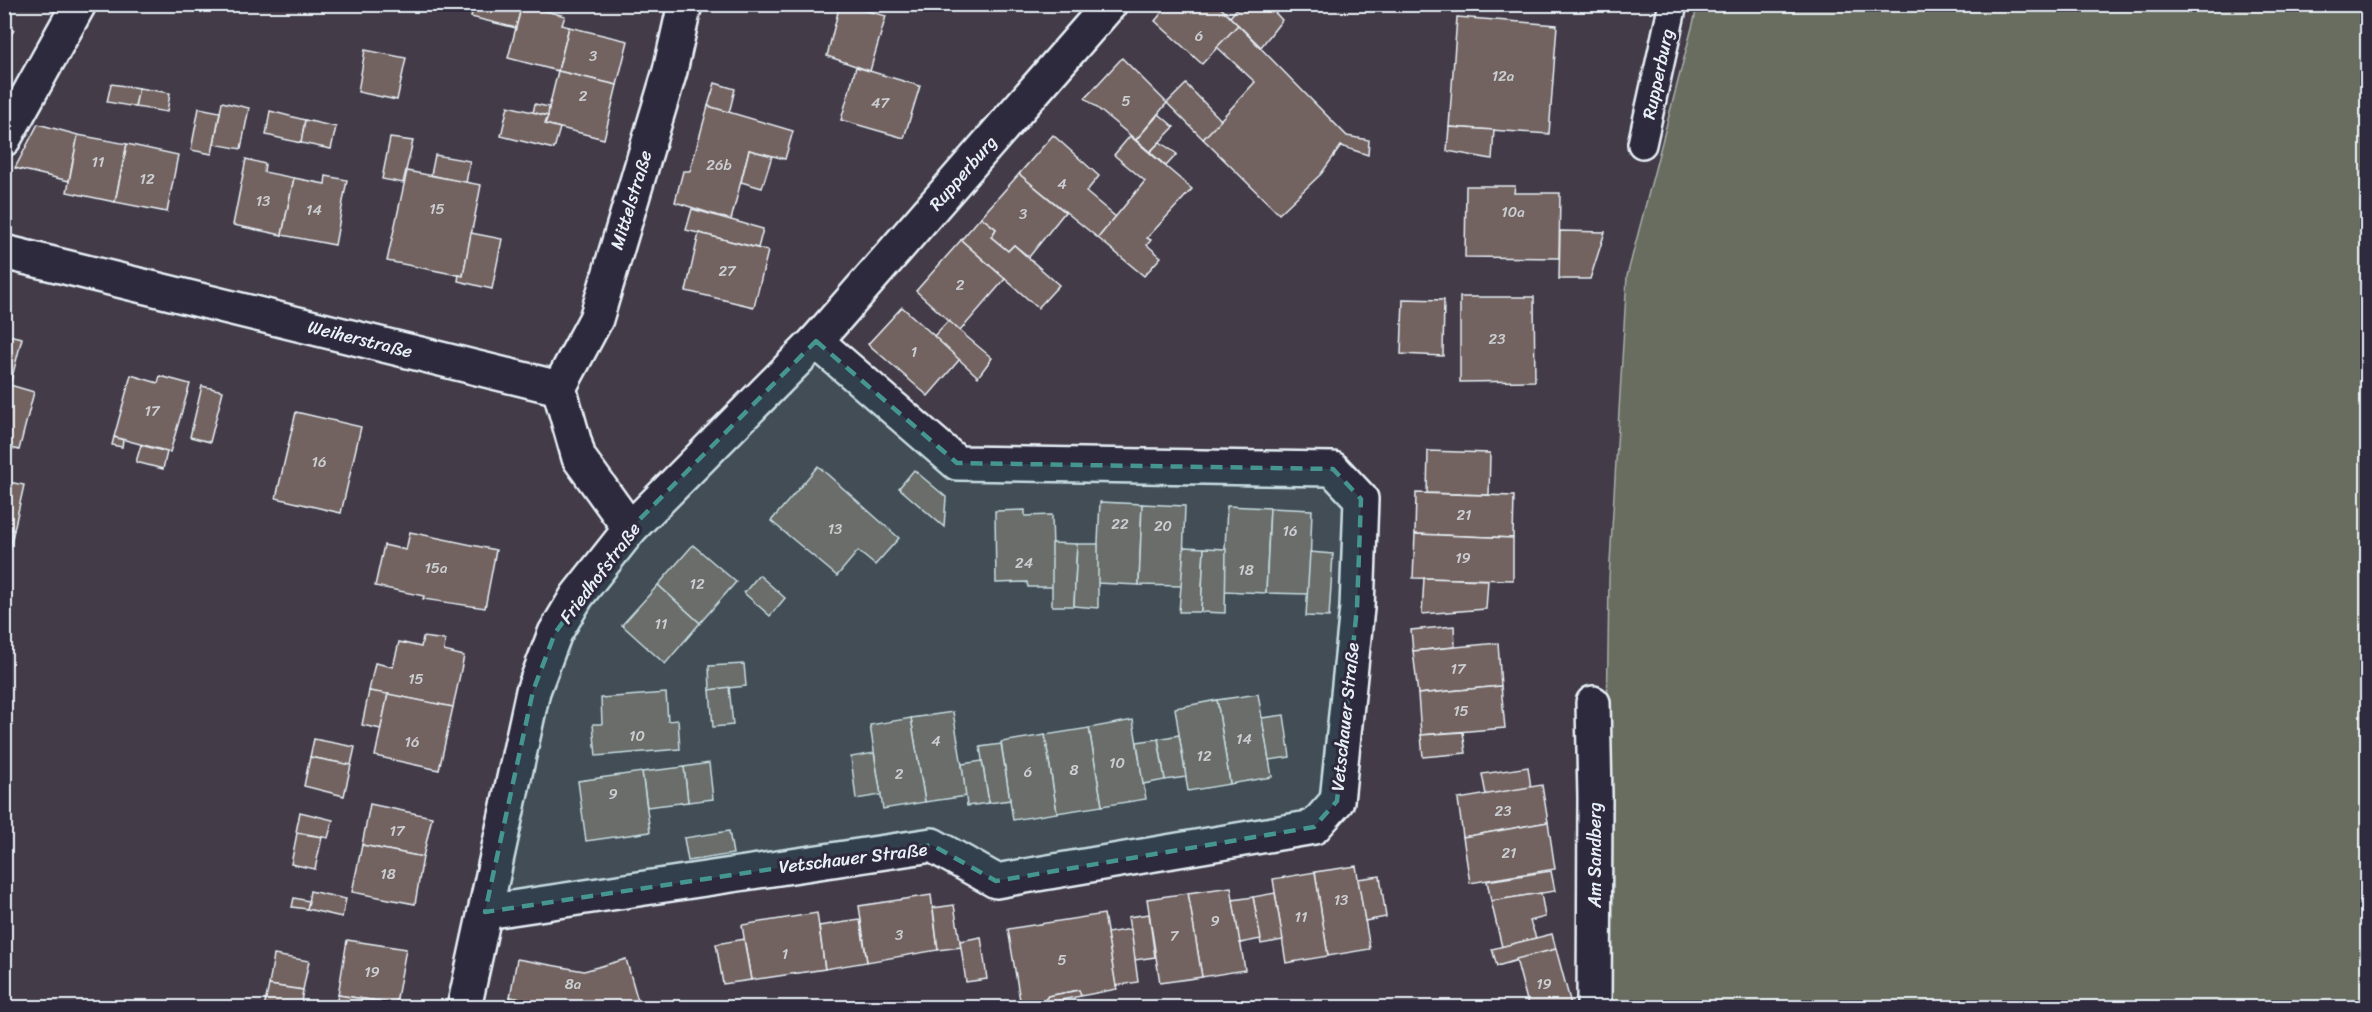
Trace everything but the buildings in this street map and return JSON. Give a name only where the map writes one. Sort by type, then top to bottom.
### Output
[{"type":"street","points":[[4,139],[79,4]]},
{"type":"street","name":"Mittelstraße","points":[[559,388],[596,320],[670,70],[685,4]]},
{"type":"street","name":"Rupperburg","points":[[816,341],[1110,4]]},
{"type":"street","name":"Weiherstraße","points":[[4,252],[559,388]]},
{"type":"street","name":"Friedhofstraße","points":[[464,1008],[532,691],[555,633],[577,596],[630,530],[816,341]]},
{"type":"street","name":"Vetschauer Straße","points":[[485,912],[932,845],[996,881],[1314,826],[1337,801],[1357,608],[1361,499],[1333,469],[957,463],[816,341]]},
{"type":"street","points":[[559,388],[579,458],[630,530]]},
{"type":"street","name":"Am Sandberg","points":[[1593,703],[1595,797],[1593,1008]]},
{"type":"lane","name":"Rupperburg","points":[[1642,144],[1673,4]]},
{"type":"highlighted area","points":[[816,341],[957,463],[1333,469],[1361,499],[1357,608],[1337,801],[1314,827],[996,881],[932,845],[485,912],[533,691],[555,633],[630,529]]},
{"type":"green space","points":[[1696,5],[2367,5],[2367,1007],[1612,1008],[1607,725],[1609,579],[1627,276]]}]
